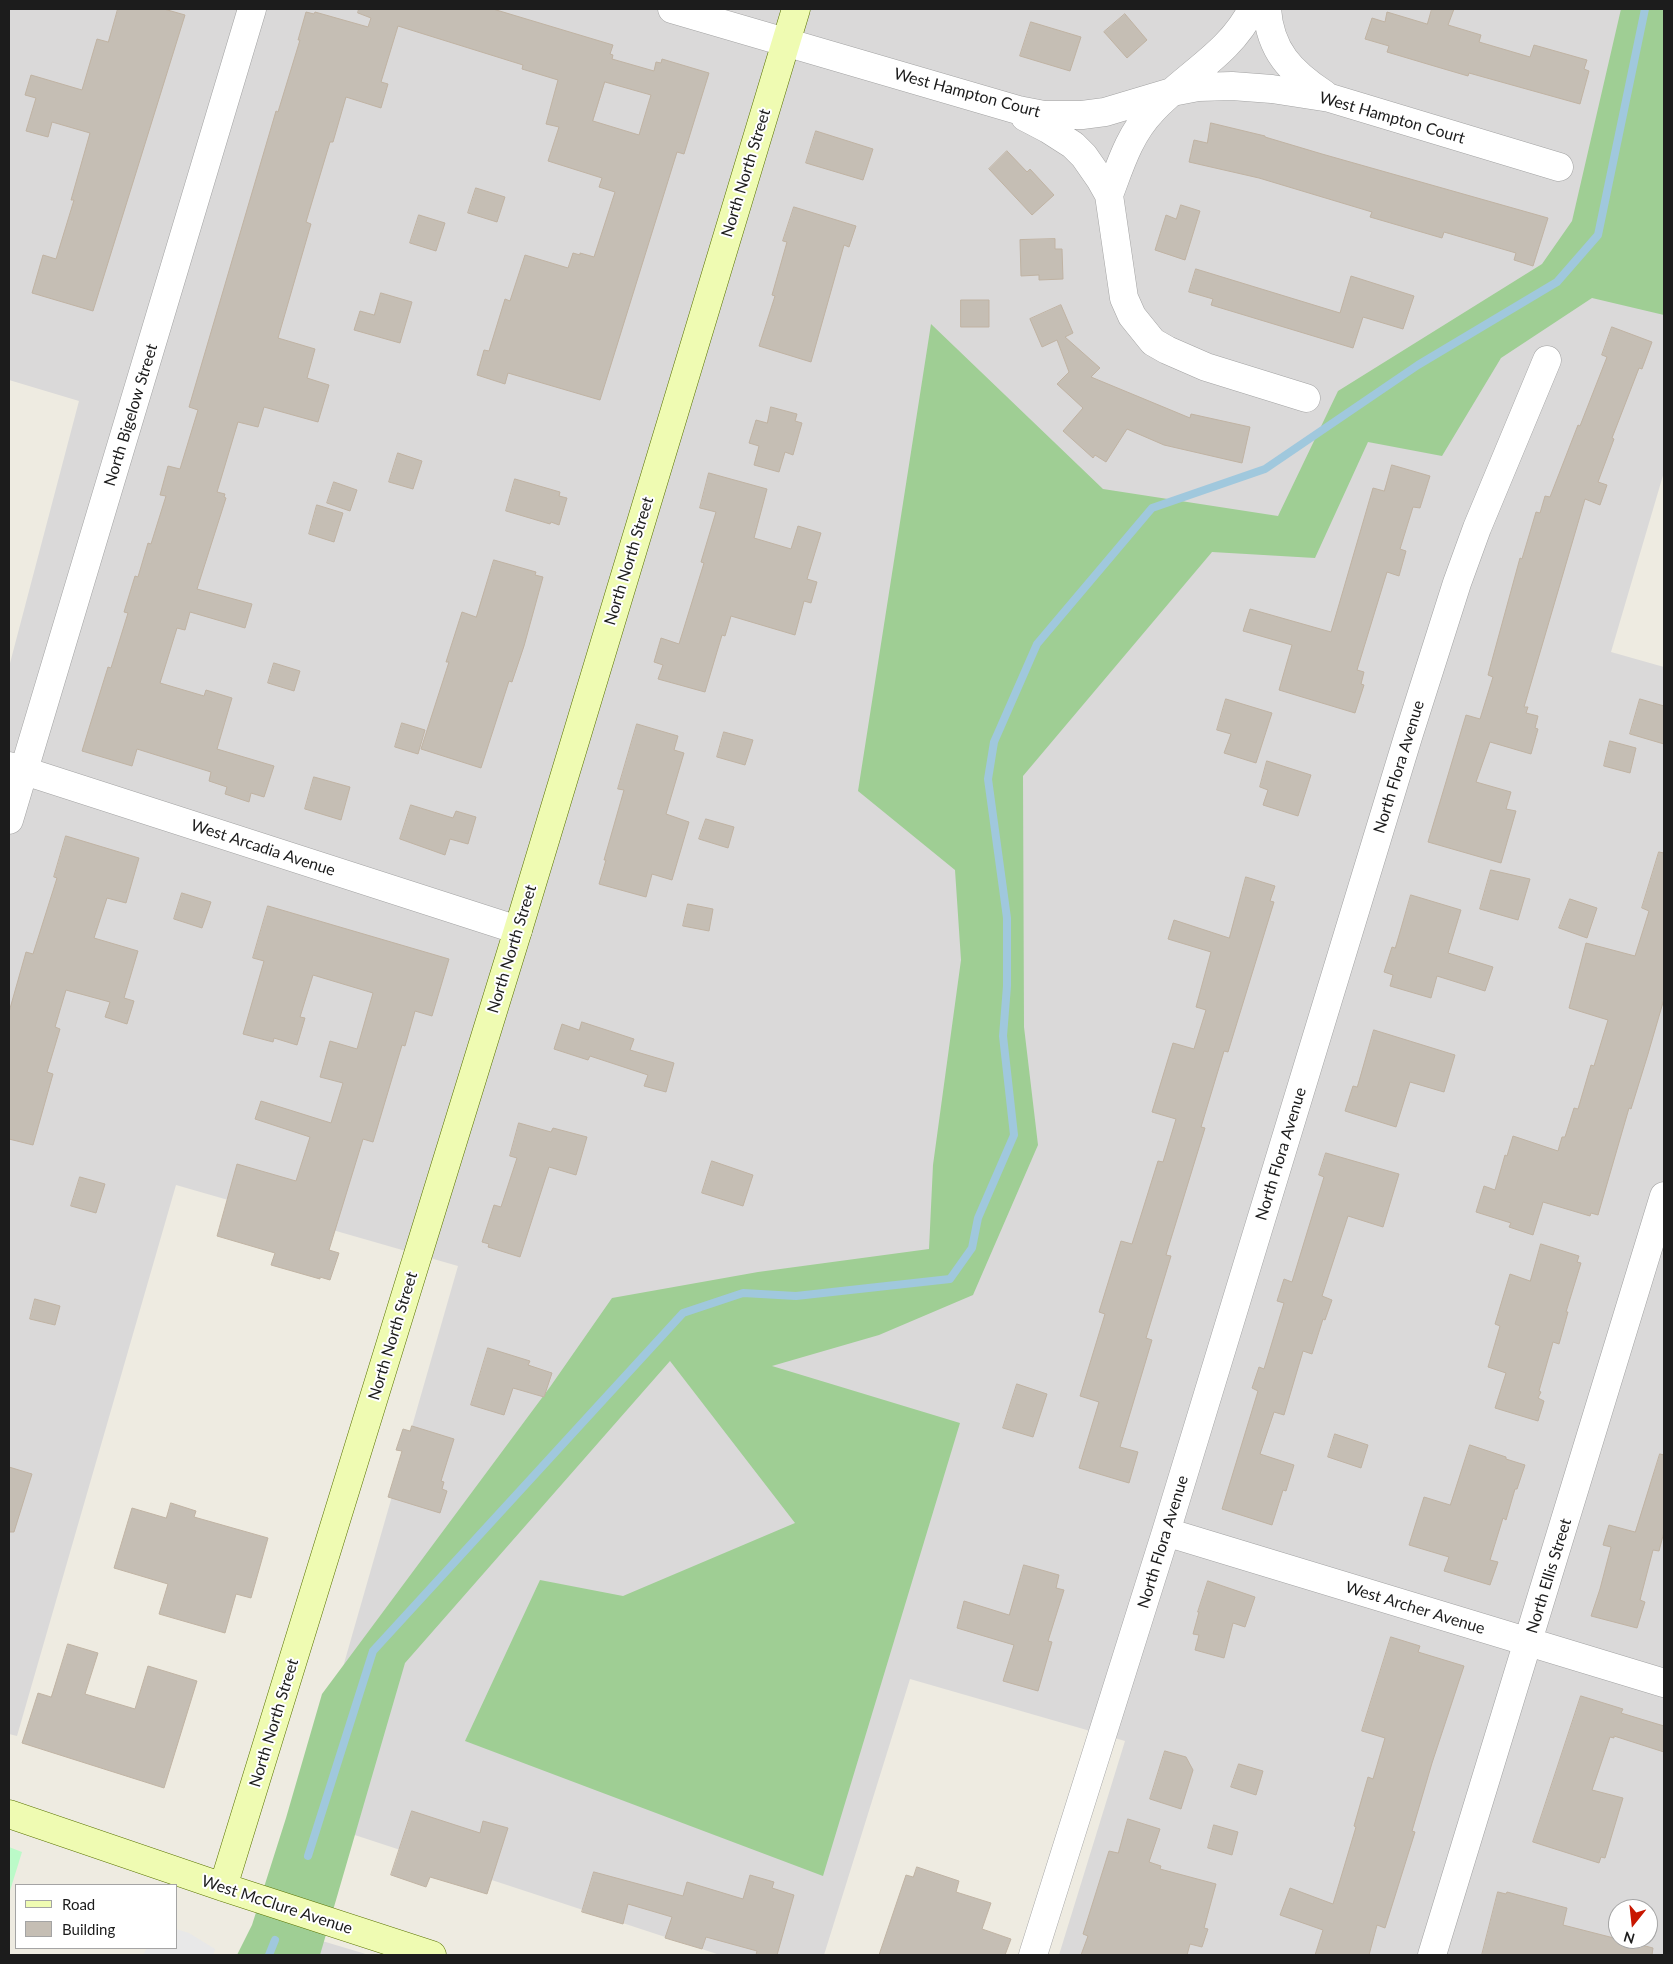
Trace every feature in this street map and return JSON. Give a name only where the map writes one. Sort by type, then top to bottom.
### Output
[{"type":"street","name":"North Bigelow Street","points":[[9,820],[16,768],[252,9]]},
{"type":"street","name":"West Hampton Court","points":[[672,9],[1018,110],[1044,115],[1063,116],[1105,112],[1172,92],[1198,87],[1272,89],[1330,98],[1559,167]]},
{"type":"street","name":"North North Street","points":[[223,1887],[518,930],[796,9]]},
{"type":"street","points":[[1109,195],[1127,148],[1151,112],[1225,47],[1246,23],[1252,9]]},
{"type":"street","points":[[1267,9],[1272,38],[1286,63],[1308,84],[1330,98]]},
{"type":"street","points":[[994,103],[1034,121],[1073,145],[1093,167],[1109,195],[1124,298],[1132,316],[1152,342],[1206,367],[1306,398]]},
{"type":"street","name":"North Flora Avenue","points":[[1033,1955],[1166,1532],[1456,582],[1486,504],[1547,360]]},
{"type":"street","name":"West Arcadia Avenue","points":[[16,768],[518,930]]},
{"type":"street","name":"North Ellis Street","points":[[1432,1955],[1664,1196]]},
{"type":"street","name":"West Archer Avenue","points":[[1166,1532],[1664,1682]]},
{"type":"street","name":"West McClure Avenue","points":[[9,1814],[223,1887],[432,1955]]},
{"type":"shaded area","points":[[9,9],[1664,9],[1664,472],[1611,652],[1664,667],[1664,1955],[1059,1955],[1125,1741],[910,1679],[824,1955],[720,1955],[300,1817],[458,1266],[176,1185],[17,1736],[9,1734],[9,667],[79,401],[9,380]]},
{"type":"shaded area","points":[[178,1930],[189,1933],[215,1949],[213,1955],[143,1955],[146,1949],[178,1949]]},
{"type":"shaded area","points":[[299,1934],[369,1955],[293,1955]]},
{"type":"green space","points":[[1621,9],[1664,9],[1664,315],[1592,298],[1501,358],[1442,456],[1368,442],[1315,558],[1212,552],[1023,776],[1024,1027],[1038,1145],[973,1295],[879,1335],[772,1366],[960,1423],[823,1876],[465,1741],[540,1580],[623,1596],[795,1523],[670,1361],[405,1663],[320,1955],[237,1955],[252,1925],[286,1818],[322,1694],[550,1387],[612,1298],[758,1272],[929,1249],[933,1165],[961,960],[955,870],[858,791],[931,324],[1103,489],[1278,516],[1338,391],[1542,264],[1572,221]]},
{"type":"green space","points":[[9,1847],[22,1852],[9,1894]]},
{"type":"building","points":[[118,9],[164,9],[185,15],[93,311],[32,293],[43,255],[56,259],[74,200],[71,200],[90,133],[52,122],[48,137],[26,131],[36,98],[25,95],[31,75],[82,90],[97,39],[108,42]]},
{"type":"building","points":[[359,9],[493,9],[613,45],[610,54],[613,55],[612,59],[654,71],[656,62],[661,63],[662,59],[709,73],[684,154],[677,152],[600,400],[508,373],[505,384],[477,375],[484,350],[489,351],[505,299],[510,301],[525,255],[568,268],[573,253],[594,257],[615,192],[599,187],[602,178],[548,161],[559,127],[546,124],[558,80],[522,69],[523,65],[398,26],[381,82],[388,84],[381,108],[346,97],[333,142],[330,142],[306,222],[311,224],[278,338],[315,349],[307,378],[329,385],[318,422],[264,407],[258,427],[238,422],[217,492],[225,494],[224,497],[226,498],[197,589],[252,604],[245,628],[190,612],[185,630],[177,628],[160,683],[204,696],[206,690],[232,698],[217,749],[274,766],[264,797],[251,793],[249,802],[225,794],[227,787],[209,781],[211,772],[137,749],[132,766],[82,751],[108,667],[111,668],[128,613],[124,612],[135,576],[138,577],[148,543],[151,544],[166,496],[160,495],[168,466],[180,469],[198,410],[189,407],[276,111],[278,112],[300,40],[298,40],[306,12],[314,14],[315,12],[368,27],[371,18],[358,13]],"holes":[[[605,82],[651,95],[639,135],[593,121]]]},
{"type":"building","points":[[1432,9],[1454,9],[1448,25],[1481,35],[1479,42],[1530,57],[1534,45],[1587,60],[1584,69],[1589,71],[1580,104],[1469,73],[1468,76],[1387,52],[1389,46],[1365,39],[1372,18],[1385,22],[1387,12],[1427,24]]},
{"type":"building","points":[[1125,14],[1147,40],[1127,58],[1104,32]]},
{"type":"building","points":[[1031,22],[1081,37],[1070,71],[1020,56]]},
{"type":"building","points":[[1211,123],[1265,136],[1548,218],[1533,266],[1514,260],[1516,253],[1444,232],[1442,238],[1370,217],[1372,212],[1259,178],[1189,162],[1194,140],[1207,143]]},
{"type":"building","points":[[816,131],[873,149],[863,180],[806,163]]},
{"type":"building","points":[[1007,151],[1027,172],[1030,169],[1054,195],[1032,215],[989,169]]},
{"type":"building","points":[[476,188],[505,197],[497,222],[468,213]]},
{"type":"building","points":[[1181,205],[1200,211],[1185,260],[1155,250],[1166,215],[1176,219]]},
{"type":"building","points":[[794,207],[856,226],[849,247],[844,245],[811,362],[759,346],[775,296],[772,295],[787,242],[783,241]]},
{"type":"building","points":[[419,215],[445,223],[436,251],[410,243]]},
{"type":"building","points":[[1055,239],[1055,249],[1062,249],[1063,279],[1039,280],[1039,275],[1021,276],[1020,240]]},
{"type":"building","points":[[1196,269],[1340,313],[1351,276],[1414,296],[1403,329],[1363,317],[1353,348],[1211,305],[1213,299],[1189,292]]},
{"type":"building","points":[[381,293],[412,302],[400,343],[354,330],[360,311],[374,315]]},
{"type":"building","points":[[961,300],[989,300],[989,327],[961,327]]},
{"type":"building","points":[[1061,305],[1073,333],[1065,337],[1100,368],[1091,377],[1190,418],[1191,414],[1250,427],[1242,463],[1164,445],[1127,429],[1106,462],[1095,455],[1093,458],[1063,431],[1083,408],[1057,384],[1069,372],[1057,340],[1042,347],[1030,319]]},
{"type":"building","points":[[1612,327],[1652,342],[1642,369],[1639,368],[1612,438],[1614,439],[1598,482],[1607,485],[1600,505],[1585,499],[1524,707],[1528,707],[1526,713],[1538,716],[1535,728],[1538,729],[1531,754],[1490,742],[1476,782],[1511,792],[1506,809],[1516,811],[1501,863],[1428,842],[1466,715],[1480,719],[1493,677],[1488,675],[1520,558],[1522,559],[1536,512],[1540,513],[1545,496],[1550,497],[1578,425],[1580,426],[1607,357],[1602,355]]},
{"type":"building","points":[[771,407],[797,414],[795,421],[802,423],[793,455],[785,452],[779,472],[754,465],[759,446],[749,443],[756,420],[767,423]]},
{"type":"building","points":[[398,453],[422,461],[413,489],[389,482]]},
{"type":"building","points":[[1392,465],[1430,476],[1420,508],[1413,507],[1400,549],[1406,551],[1399,576],[1387,572],[1357,670],[1364,672],[1361,684],[1364,685],[1355,713],[1279,690],[1292,645],[1243,631],[1250,609],[1331,632],[1373,488],[1384,491]]},
{"type":"building","points":[[709,473],[767,489],[754,538],[791,549],[798,526],[821,533],[807,579],[817,582],[811,603],[804,601],[795,635],[731,616],[725,636],[722,635],[705,692],[658,679],[663,665],[654,662],[661,638],[679,644],[704,563],[701,562],[716,512],[700,508]]},
{"type":"building","points":[[515,479],[560,492],[559,496],[567,498],[559,525],[506,511]]},
{"type":"building","points":[[334,482],[357,490],[350,511],[327,503]]},
{"type":"building","points":[[317,505],[343,513],[334,542],[309,534]]},
{"type":"building","points":[[494,560],[536,572],[535,575],[543,577],[524,646],[512,682],[509,681],[481,768],[421,749],[449,662],[446,662],[462,612],[476,617]]},
{"type":"building","points":[[274,663],[300,671],[294,691],[268,683]]},
{"type":"building","points":[[1226,699],[1272,713],[1256,763],[1224,753],[1231,734],[1217,730]]},
{"type":"building","points":[[1640,699],[1664,706],[1664,744],[1630,734]]},
{"type":"building","points":[[402,723],[425,730],[418,754],[395,747]]},
{"type":"building","points":[[637,724],[678,736],[674,750],[684,753],[666,814],[689,822],[672,880],[652,874],[646,897],[599,884],[624,790],[618,789]]},
{"type":"building","points":[[724,732],[753,740],[745,765],[717,757]]},
{"type":"building","points":[[1610,741],[1636,748],[1630,773],[1604,766]]},
{"type":"building","points":[[1267,761],[1311,775],[1298,816],[1263,805],[1268,790],[1260,787]]},
{"type":"building","points":[[314,777],[350,787],[341,820],[305,809]]},
{"type":"building","points":[[411,805],[453,818],[456,811],[476,817],[468,844],[450,839],[445,855],[400,839]]},
{"type":"building","points":[[706,819],[734,827],[728,848],[699,839]]},
{"type":"building","points":[[66,836],[139,858],[126,903],[107,898],[94,938],[138,951],[124,998],[134,1001],[127,1024],[105,1017],[110,1002],[66,990],[55,1027],[60,1029],[47,1072],[53,1074],[33,1145],[9,1139],[9,1012],[26,952],[33,954],[57,878],[54,877]]},
{"type":"building","points":[[1659,852],[1664,853],[1664,999],[1631,1109],[1629,1108],[1598,1215],[1591,1213],[1590,1216],[1543,1202],[1533,1235],[1509,1227],[1511,1223],[1476,1212],[1484,1186],[1495,1190],[1505,1155],[1507,1156],[1513,1136],[1558,1151],[1562,1137],[1565,1137],[1574,1108],[1578,1109],[1591,1065],[1594,1066],[1608,1020],[1569,1008],[1586,943],[1635,956],[1649,911],[1642,908]]},
{"type":"building","points":[[1491,870],[1530,879],[1518,920],[1480,909]]},
{"type":"building","points":[[1246,877],[1275,886],[1270,901],[1274,902],[1228,1052],[1224,1051],[1201,1127],[1205,1128],[1166,1255],[1171,1256],[1146,1338],[1152,1340],[1120,1447],[1138,1452],[1129,1483],[1079,1468],[1099,1402],[1080,1396],[1105,1314],[1099,1312],[1121,1241],[1132,1244],[1158,1161],[1163,1162],[1176,1119],[1152,1112],[1173,1043],[1194,1049],[1206,1010],[1196,1007],[1211,952],[1168,939],[1174,920],[1229,938]]},
{"type":"building","points":[[182,893],[211,902],[202,928],[174,919]]},
{"type":"building","points":[[1411,895],[1461,910],[1448,953],[1493,967],[1485,991],[1437,976],[1431,998],[1390,986],[1393,975],[1384,972],[1392,947],[1395,948]]},
{"type":"building","points":[[1570,899],[1597,908],[1587,938],[1559,928]]},
{"type":"building","points":[[688,904],[713,909],[709,931],[683,926]]},
{"type":"building","points":[[268,906],[449,959],[432,1016],[415,1011],[405,1046],[402,1045],[373,1142],[363,1139],[329,1250],[339,1253],[330,1280],[271,1265],[275,1253],[217,1236],[237,1164],[296,1181],[310,1137],[255,1119],[261,1101],[331,1123],[343,1083],[320,1077],[330,1041],[357,1049],[373,993],[313,975],[300,1017],[305,1018],[297,1045],[274,1038],[273,1042],[243,1034],[264,961],[253,958]]},
{"type":"building","points":[[582,1022],[634,1039],[630,1050],[674,1063],[666,1092],[644,1086],[648,1075],[590,1056],[588,1060],[554,1049],[562,1024],[579,1030]]},
{"type":"building","points":[[1374,1030],[1455,1055],[1444,1092],[1410,1082],[1396,1127],[1345,1111],[1353,1086],[1357,1087]]},
{"type":"building","points":[[519,1123],[551,1132],[553,1128],[587,1137],[576,1175],[549,1167],[520,1257],[488,1247],[489,1244],[482,1242],[494,1205],[501,1207],[517,1158],[510,1156]]},
{"type":"building","points":[[1326,1153],[1399,1174],[1383,1227],[1348,1216],[1322,1296],[1332,1300],[1325,1320],[1323,1319],[1312,1354],[1303,1351],[1284,1415],[1274,1412],[1260,1454],[1294,1465],[1286,1491],[1283,1490],[1272,1525],[1222,1509],[1258,1391],[1252,1388],[1259,1367],[1264,1369],[1284,1303],[1277,1301],[1284,1279],[1292,1282],[1324,1177],[1319,1175]]},
{"type":"building","points":[[712,1161],[753,1175],[743,1206],[702,1193]]},
{"type":"building","points":[[80,1177],[105,1184],[96,1213],[71,1206]]},
{"type":"building","points":[[1541,1244],[1579,1256],[1577,1262],[1581,1263],[1566,1312],[1568,1312],[1559,1344],[1553,1342],[1539,1391],[1541,1392],[1538,1398],[1544,1401],[1538,1421],[1495,1408],[1506,1373],[1488,1367],[1500,1326],[1495,1324],[1510,1274],[1530,1281]]},
{"type":"building","points":[[35,1299],[60,1306],[55,1325],[30,1319]]},
{"type":"building","points":[[488,1348],[530,1361],[528,1365],[552,1373],[544,1397],[513,1388],[504,1415],[471,1405]]},
{"type":"building","points":[[1017,1384],[1047,1394],[1033,1437],[1003,1428]]},
{"type":"building","points":[[412,1426],[454,1439],[441,1481],[444,1482],[442,1489],[447,1491],[440,1513],[388,1497],[402,1451],[396,1450],[403,1429],[410,1431]]},
{"type":"building","points":[[1335,1434],[1368,1445],[1361,1468],[1328,1457]]},
{"type":"building","points":[[1470,1445],[1525,1465],[1517,1489],[1515,1489],[1506,1520],[1503,1518],[1490,1560],[1498,1562],[1490,1585],[1444,1571],[1449,1557],[1409,1545],[1424,1497],[1450,1505]]},
{"type":"building","points":[[1660,1454],[1664,1455],[1664,1532],[1659,1551],[1653,1550],[1640,1600],[1645,1602],[1637,1628],[1591,1616],[1611,1547],[1603,1545],[1609,1525],[1635,1532]]},
{"type":"building","points":[[9,1467],[32,1474],[14,1532],[9,1532]]},
{"type":"building","points":[[171,1503],[196,1511],[194,1517],[268,1538],[251,1598],[236,1594],[225,1633],[159,1614],[168,1584],[114,1568],[132,1508],[166,1518]]},
{"type":"building","points":[[1024,1565],[1059,1575],[1056,1588],[1064,1590],[1048,1641],[1052,1642],[1038,1691],[1003,1681],[1014,1645],[957,1628],[964,1601],[1009,1615]]},
{"type":"building","points":[[1208,1581],[1255,1597],[1245,1627],[1233,1623],[1224,1658],[1195,1650],[1199,1635],[1193,1634]]},
{"type":"building","points":[[1391,1637],[1420,1646],[1418,1652],[1464,1666],[1432,1763],[1412,1831],[1415,1832],[1385,1928],[1377,1925],[1369,1955],[1315,1955],[1323,1930],[1280,1915],[1290,1888],[1333,1904],[1356,1827],[1354,1826],[1368,1777],[1373,1779],[1385,1738],[1362,1731]]},
{"type":"building","points":[[68,1644],[98,1653],[85,1694],[135,1709],[148,1666],[197,1681],[164,1788],[22,1743],[38,1693],[51,1697]]},
{"type":"building","points":[[1581,1696],[1623,1709],[1621,1713],[1664,1726],[1664,1752],[1614,1736],[1614,1738],[1610,1737],[1592,1790],[1623,1798],[1605,1858],[1601,1857],[1599,1863],[1533,1842]]},
{"type":"building","points":[[1165,1751],[1186,1757],[1193,1770],[1181,1809],[1150,1799]]},
{"type":"building","points":[[1239,1764],[1263,1771],[1256,1795],[1231,1787]]},
{"type":"building","points":[[412,1811],[480,1833],[483,1821],[508,1828],[487,1894],[430,1877],[426,1887],[391,1875]]},
{"type":"building","points":[[1128,1819],[1160,1829],[1149,1862],[1161,1866],[1160,1869],[1216,1884],[1204,1928],[1208,1929],[1202,1947],[1190,1944],[1187,1955],[1081,1955],[1088,1936],[1083,1934],[1109,1851],[1118,1853]]},
{"type":"building","points":[[1214,1825],[1238,1832],[1232,1855],[1208,1848]]},
{"type":"building","points":[[917,1867],[959,1881],[956,1892],[991,1903],[982,1929],[1011,1939],[1005,1955],[879,1955],[906,1875],[913,1877]]},
{"type":"building","points":[[594,1872],[683,1896],[687,1882],[743,1899],[750,1875],[774,1882],[772,1888],[794,1895],[777,1955],[756,1955],[757,1951],[706,1937],[702,1949],[665,1938],[672,1917],[628,1904],[623,1924],[582,1912]]},
{"type":"building","points":[[1498,1892],[1506,1894],[1507,1892],[1567,1908],[1563,1925],[1608,1936],[1608,1949],[1653,1949],[1652,1955],[1482,1955]]},
{"type":"waterway","points":[[308,1856],[373,1651],[683,1313],[743,1293],[796,1296],[950,1279],[972,1248],[978,1218],[1014,1135],[1003,1036],[1007,986],[1007,918],[988,779],[994,742],[1037,644],[1152,508],[1265,469],[1418,365],[1557,282],[1598,235],[1645,9]]},
{"type":"waterway","points":[[269,1955],[275,1940]]}]
